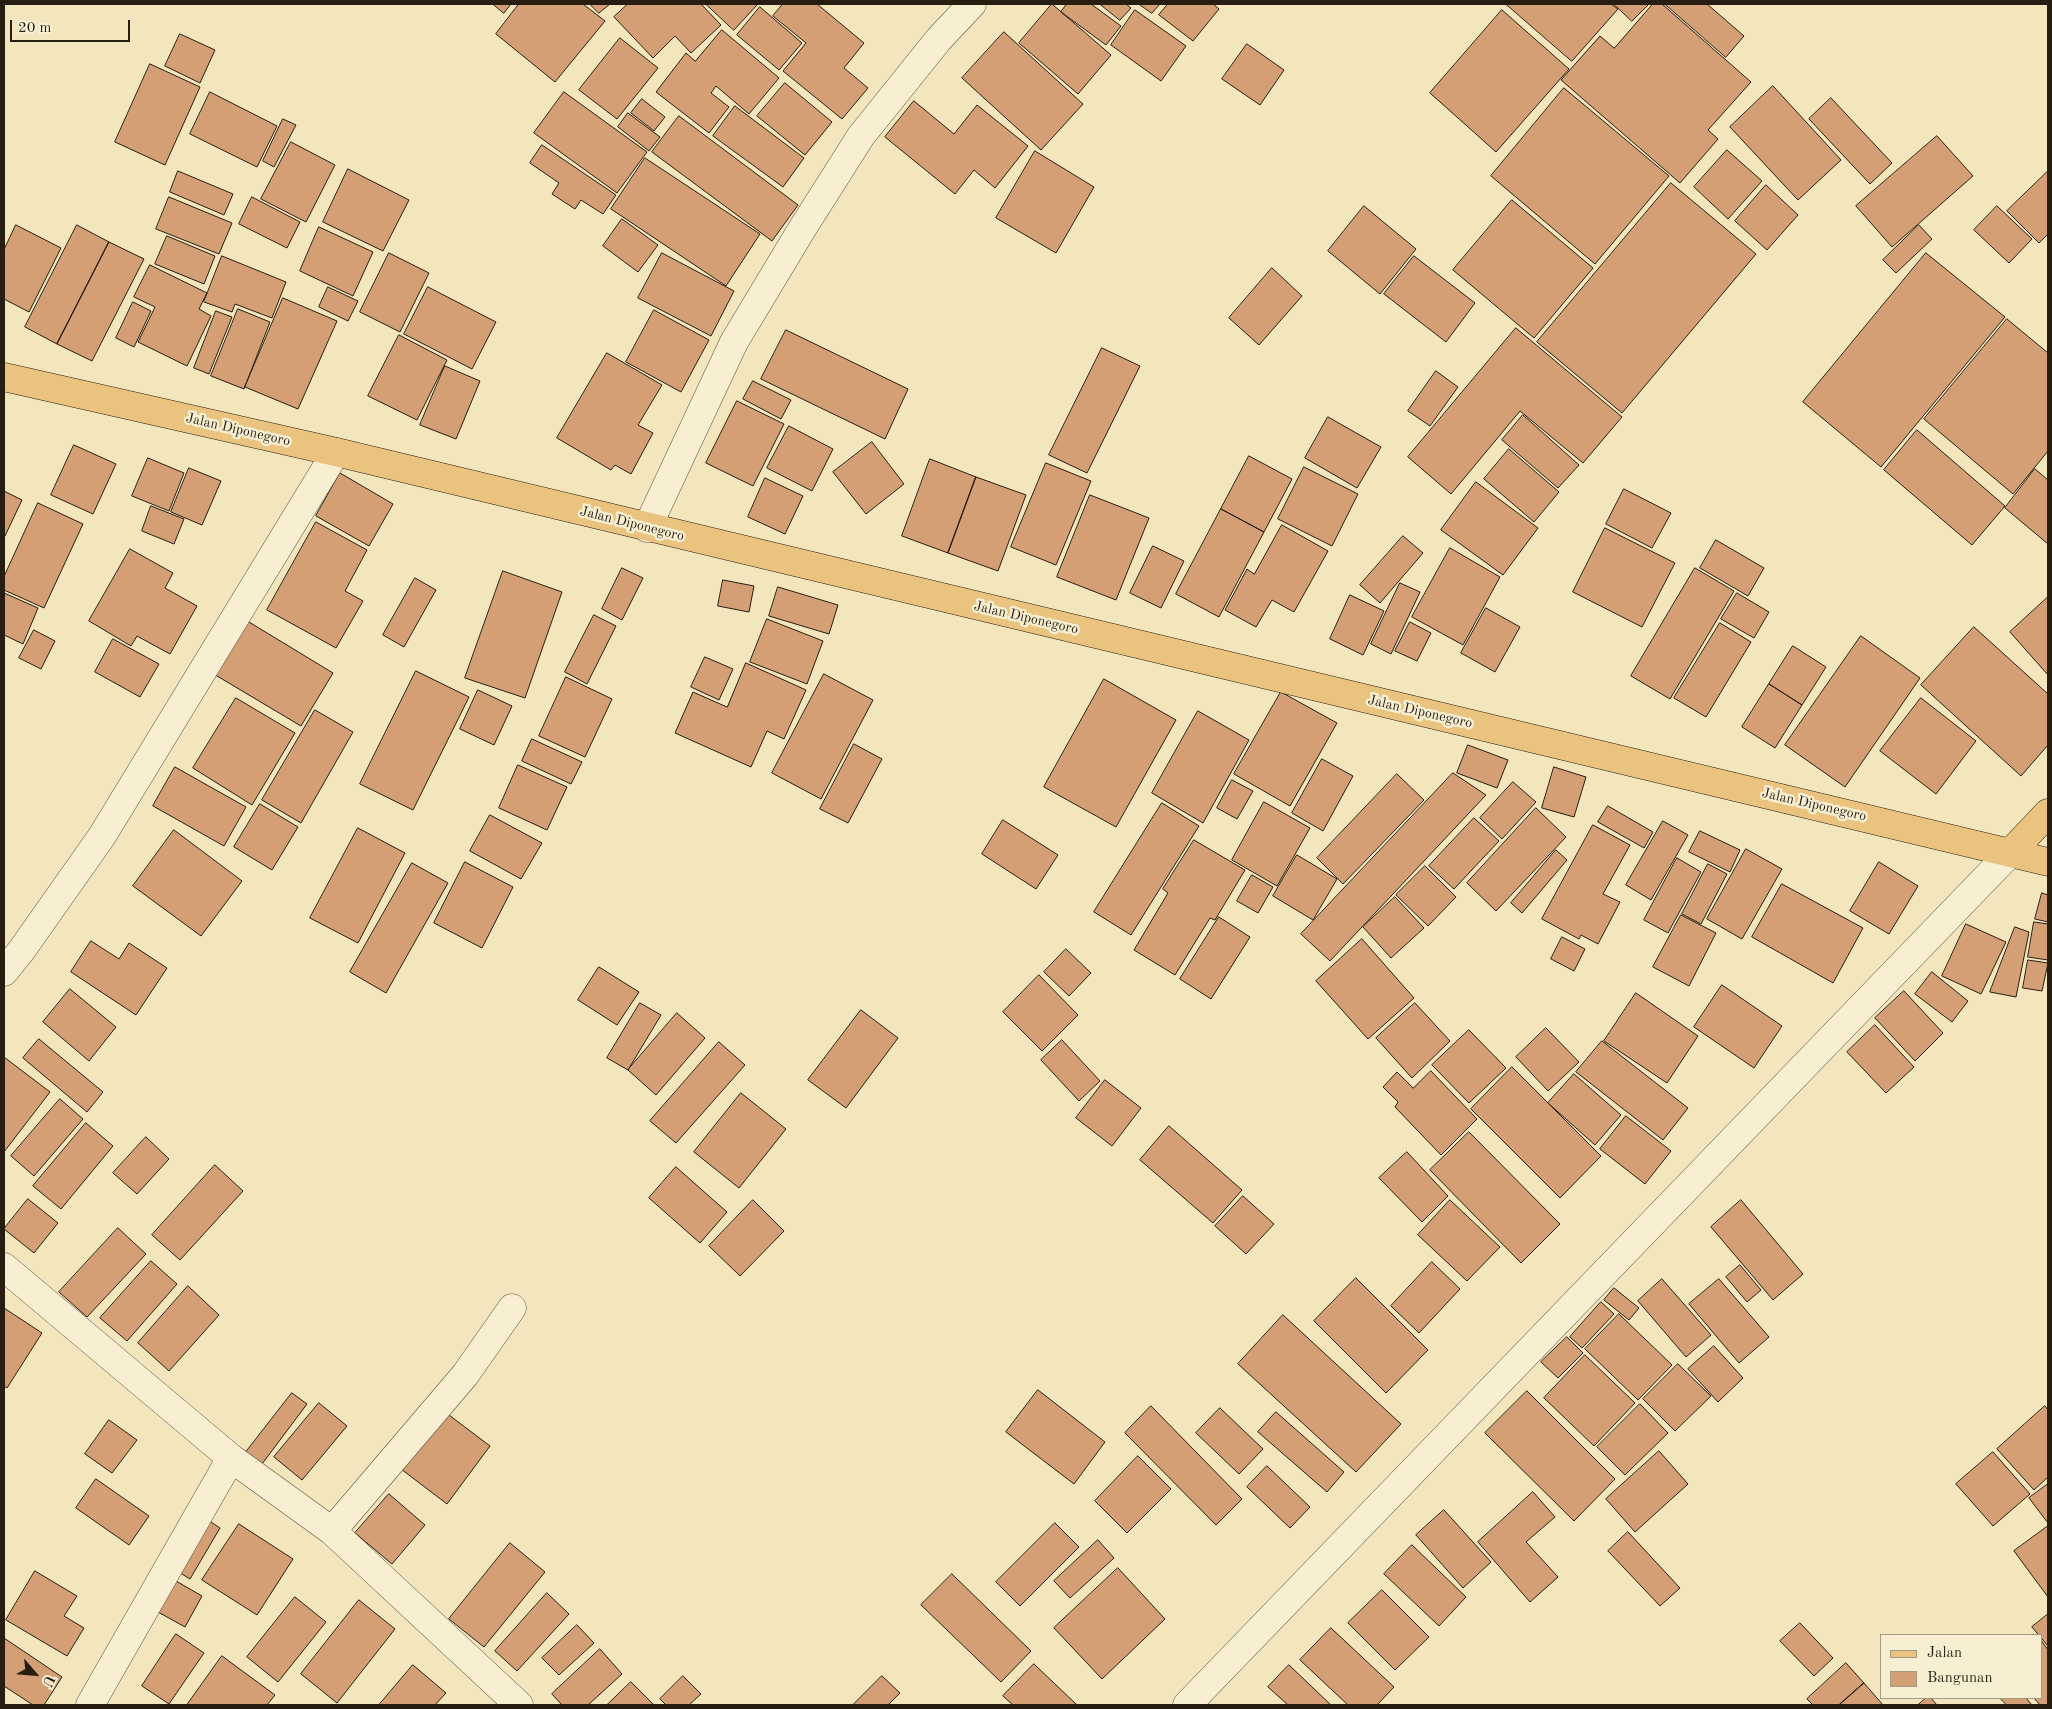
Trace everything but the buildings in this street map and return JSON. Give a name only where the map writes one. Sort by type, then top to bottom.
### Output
[{"type":"main road","name":"Jalan Diponegoro","points":[[4,377],[336,452],[2048,862]]},
{"type":"main road","points":[[2012,852],[2048,813]]},
{"type":"street","points":[[647,528],[734,342],[802,228],[861,136],[939,39],[972,4]]},
{"type":"street","points":[[4,972],[21,952],[102,836],[336,452]]},
{"type":"street","points":[[1187,1705],[2012,852]]},
{"type":"street","points":[[4,1267],[231,1458],[332,1532],[519,1705]]},
{"type":"street","points":[[332,1532],[465,1375],[512,1308]]},
{"type":"street","points":[[90,1705],[231,1458]]}]
